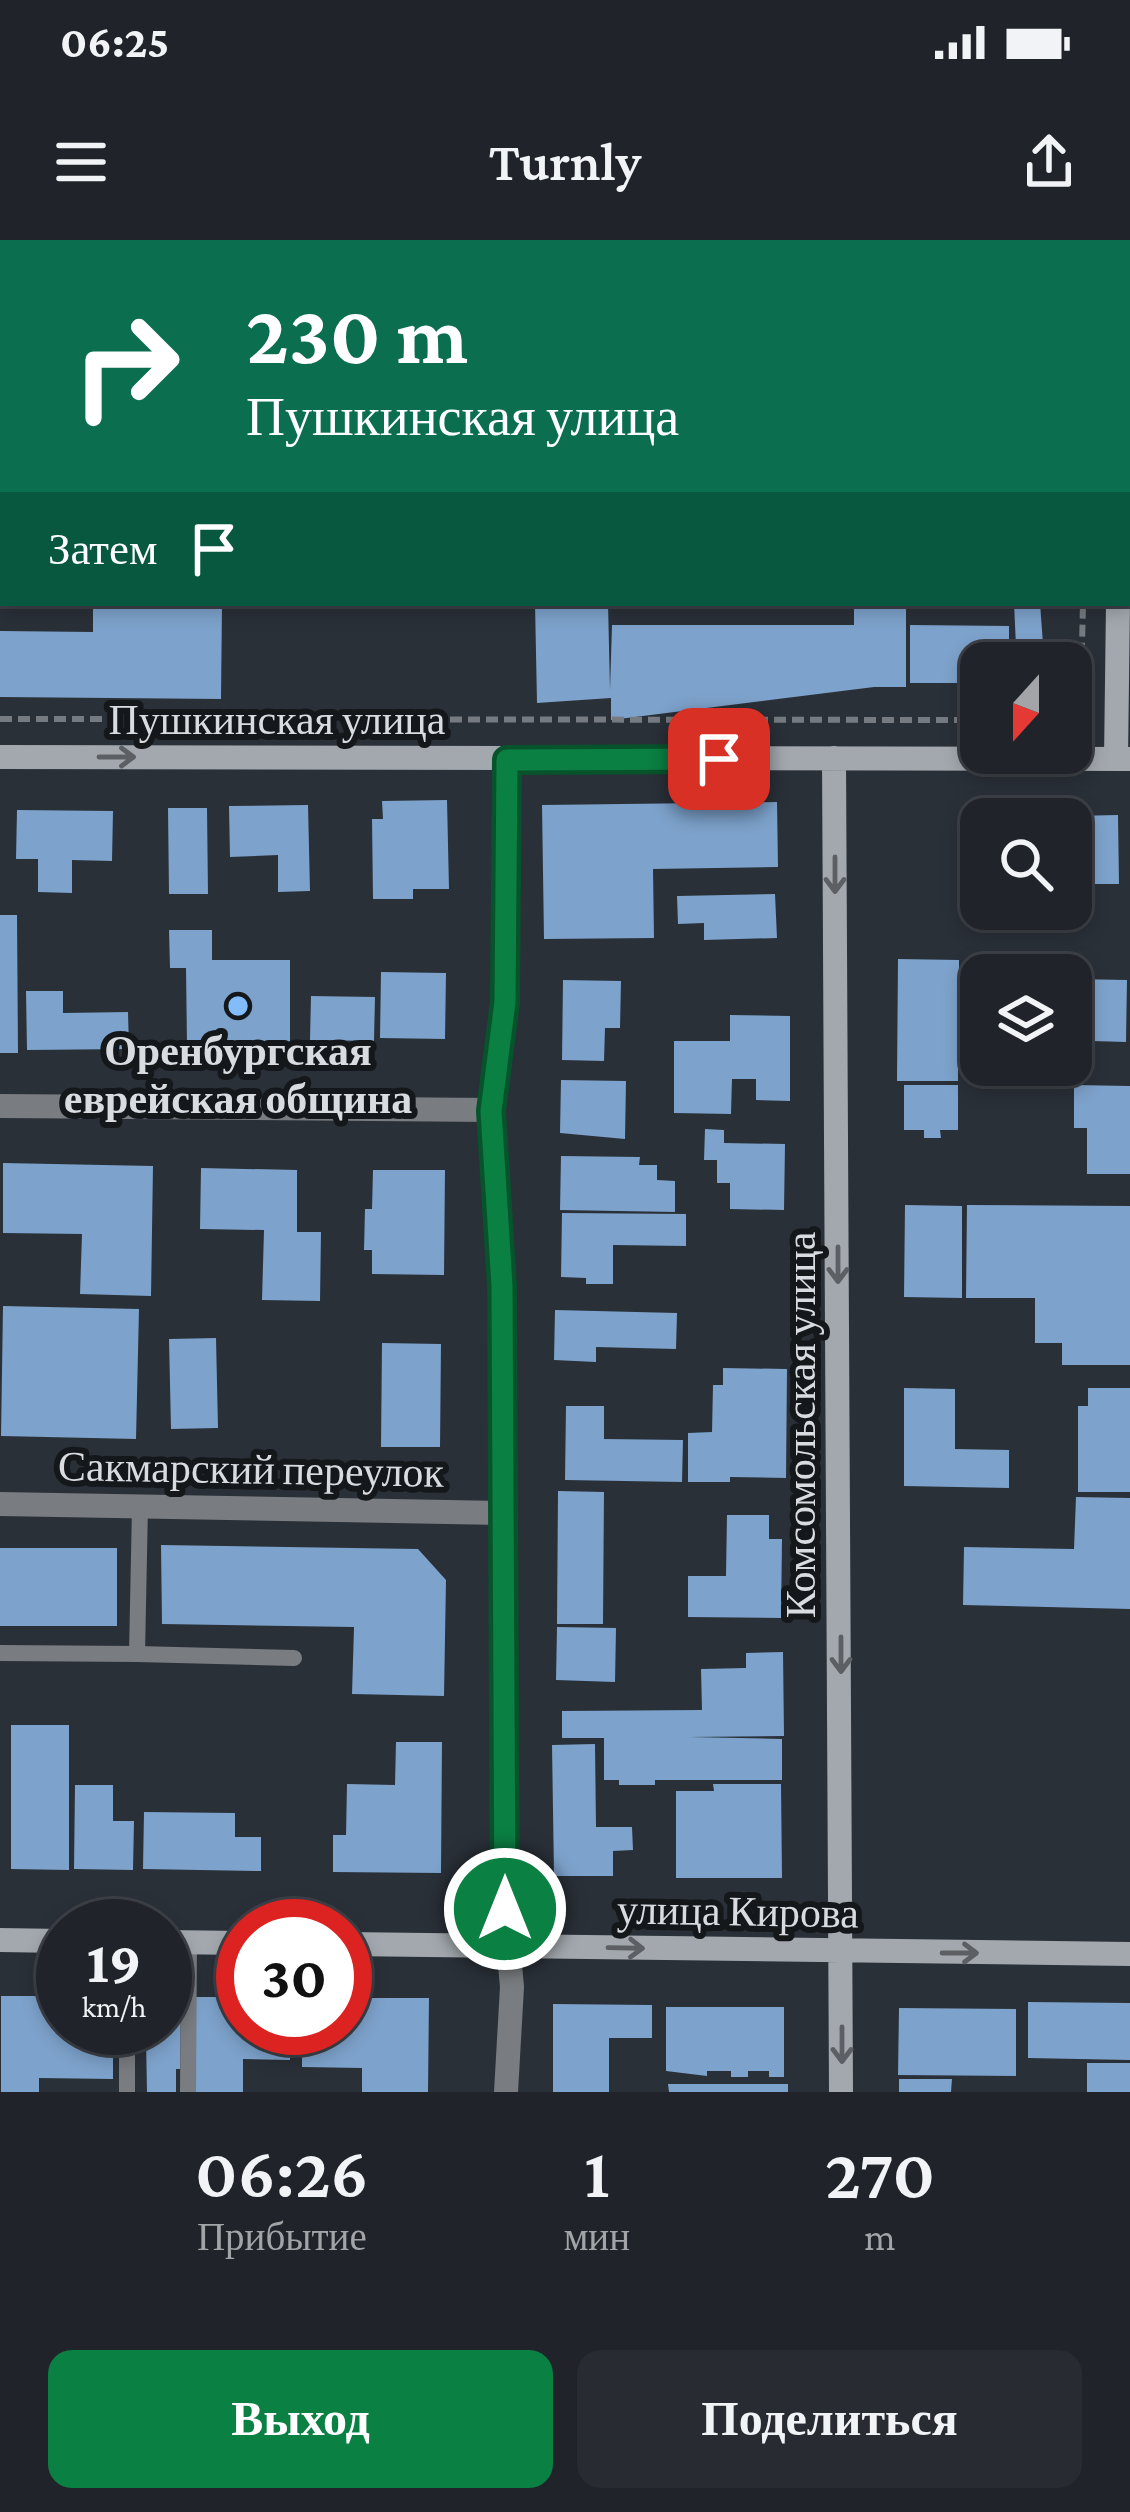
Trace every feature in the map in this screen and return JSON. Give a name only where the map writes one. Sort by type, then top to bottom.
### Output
[{"type":"main road","points":[[1118,606],[1123,759]]},
{"type":"main road","name":"Пушкинская улица","points":[[0,757],[1123,759]]},
{"type":"main road","name":"Комсомольская улица","points":[[834,758],[842,2092]]},
{"type":"main road","points":[[0,1940],[36,1941]]},
{"type":"main road","name":"улица Кирова","points":[[372,1944],[1130,1954]]},
{"type":"street","points":[[506,2092],[512,1987],[505,1909],[502,1286],[491,1111],[505,1002],[507,760]]},
{"type":"street","points":[[0,1106],[491,1111]]},
{"type":"street","name":"Сакмарский переулок","points":[[0,1504],[502,1513]]},
{"type":"lane","points":[[137,1654],[140,1506]]},
{"type":"lane","points":[[0,1653],[294,1658]]},
{"type":"lane","points":[[127,2055],[128,2092]]},
{"type":"lane","points":[[185,2055],[188,2092]]},
{"type":"path","points":[[1082,642],[1083,606]]},
{"type":"path","points":[[0,719],[960,720]]},
{"type":"building","points":[[93,606],[222,606],[221,699],[0,697],[0,631],[93,632]]},
{"type":"building","points":[[535,606],[608,606],[610,690],[612,625],[854,625],[854,609],[906,609],[906,687],[611,720],[611,698],[537,703]]},
{"type":"building","points":[[1014,606],[1040,606],[1043,642],[1016,642]]},
{"type":"building","points":[[910,625],[1009,626],[1009,642],[960,642],[960,683],[910,683]]},
{"type":"building","points":[[447,800],[449,889],[413,889],[413,899],[373,899],[372,819],[383,819],[382,801]]},
{"type":"building","points":[[777,802],[778,867],[653,869],[654,938],[544,939],[542,805]]},
{"type":"building","points":[[308,805],[310,891],[278,892],[278,855],[230,857],[229,806]]},
{"type":"building","points":[[168,808],[207,808],[208,894],[169,894]]},
{"type":"building","points":[[17,810],[113,811],[112,861],[72,860],[72,893],[38,892],[38,859],[16,859]]},
{"type":"building","points":[[1118,815],[1119,884],[1092,884],[1092,816]]},
{"type":"building","points":[[775,894],[777,938],[704,940],[704,923],[678,924],[677,896]]},
{"type":"building","points":[[0,915],[17,915],[18,1053],[0,1053]]},
{"type":"building","name":"Оренбургская еврейская община","points":[[169,930],[212,930],[212,960],[290,960],[290,1045],[187,1045],[186,968],[170,968]]},
{"type":"building","points":[[898,959],[959,960],[958,1081],[897,1081]]},
{"type":"building","points":[[381,972],[446,973],[445,1039],[380,1038]]},
{"type":"building","points":[[1092,979],[1127,980],[1126,1042],[1092,1041]]},
{"type":"building","points":[[563,980],[621,981],[620,1028],[605,1028],[604,1061],[562,1060]]},
{"type":"building","points":[[26,991],[63,991],[63,1013],[128,1012],[129,1049],[27,1050]]},
{"type":"building","points":[[311,996],[375,997],[374,1041],[310,1040]]},
{"type":"building","points":[[730,1015],[790,1016],[790,1101],[756,1100],[756,1079],[732,1079],[731,1114],[674,1113],[674,1041],[730,1041]]},
{"type":"building","points":[[561,1080],[626,1081],[625,1139],[560,1133]]},
{"type":"building","points":[[904,1085],[958,1085],[958,1130],[940,1130],[941,1138],[924,1138],[924,1130],[904,1130]]},
{"type":"building","points":[[1074,1086],[1130,1086],[1130,1174],[1087,1174],[1087,1128],[1074,1128]]},
{"type":"building","points":[[705,1129],[724,1130],[724,1143],[785,1144],[784,1210],[730,1209],[730,1183],[717,1183],[717,1160],[704,1160]]},
{"type":"building","points":[[561,1156],[640,1157],[639,1165],[657,1165],[657,1180],[675,1181],[675,1212],[560,1210]]},
{"type":"building","points":[[3,1163],[153,1166],[151,1296],[80,1294],[82,1234],[3,1233]]},
{"type":"building","points":[[201,1168],[297,1170],[297,1232],[321,1232],[320,1301],[262,1300],[264,1230],[200,1229]]},
{"type":"building","points":[[373,1170],[445,1170],[444,1275],[372,1274],[372,1250],[364,1250]]},
{"type":"building","points":[[905,1205],[962,1206],[962,1298],[904,1297]]},
{"type":"building","points":[[967,1205],[1130,1206],[1130,1365],[1062,1365],[1062,1343],[1035,1343],[1035,1298],[966,1298]]},
{"type":"building","points":[[562,1213],[686,1214],[686,1246],[613,1245],[613,1284],[586,1284],[586,1278],[561,1277]]},
{"type":"building","points":[[3,1306],[139,1309],[136,1439],[1,1436]]},
{"type":"building","points":[[555,1310],[677,1313],[676,1349],[596,1347],[596,1362],[554,1360]]},
{"type":"building","points":[[216,1338],[218,1428],[171,1429],[169,1339]]},
{"type":"building","points":[[382,1343],[441,1344],[440,1447],[381,1447]]},
{"type":"building","points":[[723,1368],[787,1369],[786,1478],[688,1482],[688,1433],[712,1432],[713,1385],[723,1385]]},
{"type":"building","points":[[904,1388],[955,1389],[955,1449],[1009,1450],[1009,1488],[904,1486]]},
{"type":"building","points":[[1088,1388],[1130,1388],[1130,1492],[1078,1492],[1078,1406],[1088,1406]]},
{"type":"building","points":[[566,1406],[604,1406],[604,1439],[683,1440],[682,1482],[565,1480]]},
{"type":"building","points":[[558,1491],[604,1492],[603,1624],[557,1624]]},
{"type":"building","points":[[1076,1497],[1130,1498],[1130,1609],[963,1605],[964,1547],[1074,1549]]},
{"type":"building","points":[[727,1515],[769,1515],[769,1539],[782,1539],[781,1618],[688,1617],[688,1576],[726,1576]]},
{"type":"building","points":[[161,1545],[418,1549],[446,1580],[444,1696],[352,1694],[354,1627],[162,1624]]},
{"type":"building","points":[[0,1548],[117,1548],[117,1626],[0,1626]]},
{"type":"building","points":[[557,1627],[616,1628],[615,1682],[556,1680]]},
{"type":"building","points":[[783,1652],[784,1736],[689,1737],[782,1739],[782,1780],[655,1780],[655,1785],[619,1785],[619,1780],[604,1780],[604,1738],[562,1738],[562,1711],[702,1710],[701,1669],[746,1668],[746,1653]]},
{"type":"building","points":[[11,1725],[69,1725],[69,1870],[11,1869]]},
{"type":"building","points":[[396,1742],[442,1742],[441,1873],[333,1872],[333,1835],[346,1835],[347,1784],[395,1785]]},
{"type":"building","points":[[595,1744],[596,1827],[632,1827],[633,1850],[613,1851],[613,1876],[554,1876],[552,1745]]},
{"type":"building","points":[[713,1784],[781,1784],[782,1878],[676,1878],[676,1791],[714,1791]]},
{"type":"building","points":[[75,1785],[113,1785],[113,1821],[134,1821],[133,1870],[74,1869]]},
{"type":"building","points":[[144,1812],[235,1813],[235,1837],[261,1837],[261,1871],[143,1869]]},
{"type":"building","points":[[1,1996],[36,1996],[36,2055],[113,2055],[113,2079],[39,2078],[39,2092],[1,2092]]},
{"type":"building","points":[[194,1997],[216,1997],[216,2055],[290,2055],[290,2060],[243,2059],[243,2092],[193,2092]]},
{"type":"building","points":[[372,1998],[429,1998],[428,2092],[362,2092],[362,2068],[302,2067],[302,2055],[372,2055]]},
{"type":"building","points":[[1028,2002],[1130,2003],[1130,2060],[1028,2058]]},
{"type":"building","points":[[553,2004],[652,2005],[652,2038],[609,2038],[609,2092],[553,2092]]},
{"type":"building","points":[[666,2007],[784,2007],[784,2077],[769,2077],[769,2071],[731,2077],[731,2071],[707,2071],[707,2076],[666,2071]]},
{"type":"building","points":[[899,2008],[1016,2009],[1016,2076],[898,2075]]},
{"type":"building","points":[[146,2055],[180,2055],[176,2092],[147,2092]]},
{"type":"building","points":[[1087,2063],[1130,2063],[1130,2092],[1087,2092]]},
{"type":"building","points":[[899,2079],[952,2079],[951,2092],[899,2092]]},
{"type":"building","points":[[668,2084],[788,2084],[788,2092],[669,2092]]},
{"type":"place","name":"Оренбургская еврейская община","points":[[238,1006]]},
{"type":"route","points":[[505,1909],[502,1286],[491,1111],[505,1002],[507,760],[719,759]]}]
